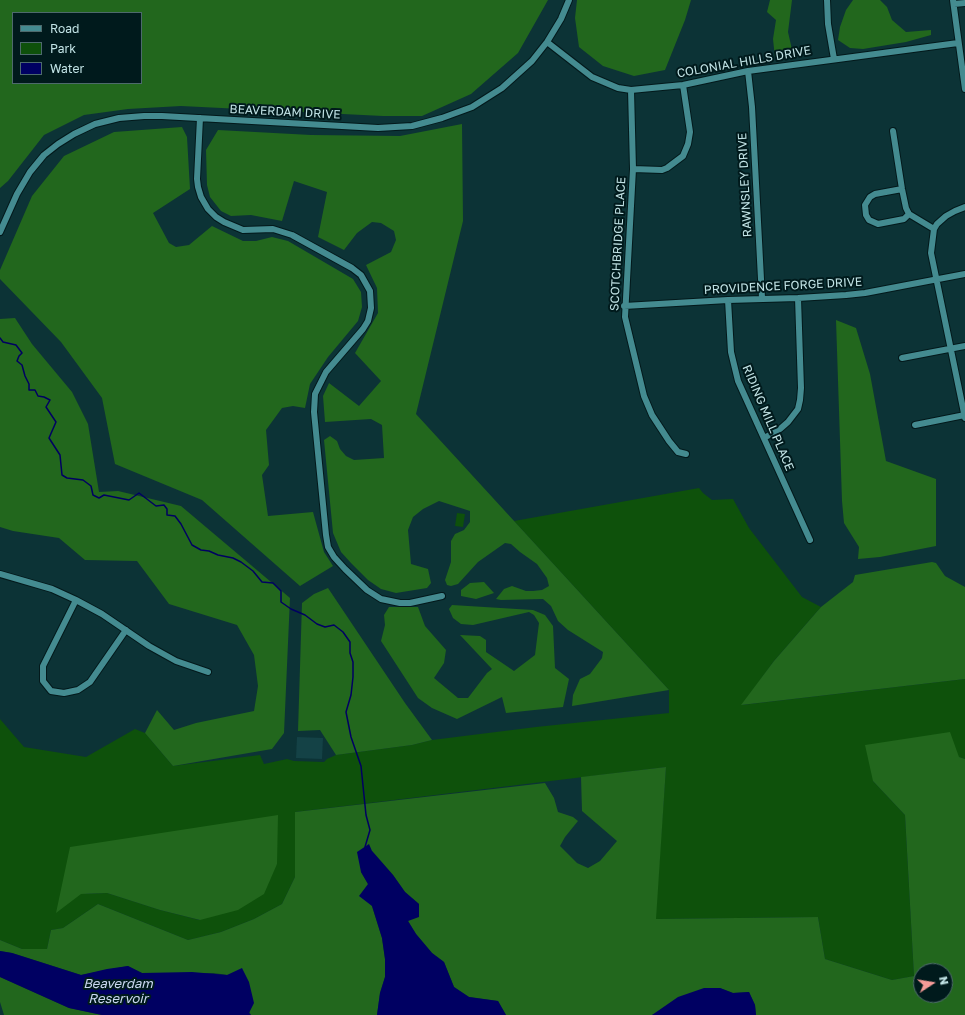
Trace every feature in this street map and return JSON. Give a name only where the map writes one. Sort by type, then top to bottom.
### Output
[{"type":"street","name":"BEAVERDAM DRIVE","points":[[0,232],[17,194],[30,172],[44,154],[74,134],[95,124],[119,118],[156,116],[378,128],[412,126],[442,118],[472,107],[502,88],[532,61],[547,42],[561,18],[569,0]]},
{"type":"street","points":[[827,0],[828,24],[834,59]]},
{"type":"street","points":[[965,3],[953,2],[965,90]]},
{"type":"street","name":"COLONIAL HILLS DRIVE","points":[[547,42],[592,77],[618,88],[631,90],[683,84],[748,71],[958,43]]},
{"type":"street","name":"RAWNSLEY DRIVE","points":[[748,71],[752,107],[762,298]]},
{"type":"street","points":[[633,169],[662,170],[667,168],[682,156],[688,144],[690,132],[683,84]]},
{"type":"street","name":"SCOTCHBRIDGE PLACE","points":[[631,90],[633,169],[624,306],[625,317],[644,396],[652,415],[678,452],[686,454]]},
{"type":"street","points":[[200,118],[197,179],[201,197],[208,209],[216,217],[243,230],[273,229],[292,235],[352,268],[361,275],[370,291],[371,308],[368,321],[363,329],[326,372],[315,394],[314,412],[328,547],[344,569],[367,590],[381,599],[410,603],[442,596]]},
{"type":"street","points":[[893,131],[902,189],[909,214],[934,229]]},
{"type":"street","points":[[902,189],[875,194],[870,197],[865,205],[866,214],[869,220],[878,224],[904,219],[909,214]]},
{"type":"street","points":[[915,425],[965,416],[931,253],[934,229],[942,219],[965,207]]},
{"type":"street","name":"PROVIDENCE FORGE DRIVE","points":[[624,306],[762,298],[798,298],[865,293],[937,278],[965,274]]},
{"type":"street","points":[[764,438],[780,429],[788,422],[798,409],[801,388],[798,298]]},
{"type":"street","name":"RIDING MILL PLACE","points":[[728,300],[729,339],[734,368],[741,388],[810,540]]},
{"type":"street","points":[[902,358],[965,346]]},
{"type":"street","points":[[0,574],[52,589],[76,600],[102,614],[149,646],[176,661],[208,672]]},
{"type":"street","points":[[76,600],[43,666],[43,681],[51,691],[64,693],[78,690],[90,682],[126,630]]},
{"type":"shaded area","points":[[297,737],[323,738],[322,759],[296,758]]},
{"type":"green space","points":[[0,0],[548,0],[518,53],[471,94],[422,116],[383,116],[181,106],[128,109],[84,115],[44,135],[8,181],[0,188]]},
{"type":"green space","points":[[577,0],[691,0],[685,20],[665,70],[634,76],[603,66],[579,47],[575,18]]},
{"type":"green space","points":[[770,0],[792,0],[788,32],[793,54],[775,58],[773,39],[776,20],[767,12]]},
{"type":"green space","points":[[853,0],[880,0],[887,7],[892,20],[906,32],[931,30],[931,35],[906,42],[863,49],[850,48],[838,40],[840,27],[846,10]]},
{"type":"green space","points":[[462,124],[463,221],[416,414],[669,690],[572,706],[573,695],[580,679],[590,674],[602,658],[603,652],[568,630],[558,621],[551,606],[543,599],[496,599],[504,589],[512,586],[526,591],[533,591],[542,590],[549,586],[547,578],[537,564],[511,544],[505,543],[478,562],[458,584],[451,586],[447,585],[445,580],[451,562],[451,541],[455,534],[464,530],[470,522],[470,511],[439,501],[423,509],[413,517],[408,530],[411,564],[428,569],[431,583],[427,588],[396,593],[381,589],[368,580],[351,563],[341,552],[333,533],[324,440],[330,436],[337,441],[340,449],[346,456],[354,460],[384,458],[382,425],[371,419],[325,422],[323,396],[329,383],[359,406],[381,381],[355,353],[378,313],[377,288],[366,265],[391,252],[396,240],[394,231],[381,223],[372,222],[357,233],[344,250],[318,237],[327,192],[294,181],[282,221],[251,215],[231,216],[221,211],[210,197],[207,185],[206,150],[218,130],[311,135],[400,136]]},
{"type":"green space","points":[[182,127],[187,137],[190,189],[153,213],[169,243],[176,247],[189,245],[212,226],[243,241],[256,241],[272,237],[288,241],[353,279],[361,292],[362,307],[358,321],[328,357],[310,384],[305,408],[293,406],[282,408],[266,430],[269,465],[262,475],[268,516],[313,512],[324,552],[333,566],[300,586],[202,500],[115,464],[102,398],[61,342],[0,279],[0,270],[32,196],[64,156],[114,132]]},
{"type":"green space","points":[[15,318],[32,344],[72,392],[88,424],[99,492],[118,491],[181,506],[290,598],[284,733],[272,749],[173,766],[145,733],[157,710],[174,730],[196,723],[254,711],[258,686],[254,655],[237,625],[169,604],[137,561],[85,560],[59,538],[13,531],[0,527],[0,319]]},
{"type":"green space","points":[[836,320],[856,328],[870,374],[886,461],[936,479],[936,546],[880,557],[858,559],[859,547],[844,523]]},
{"type":"green space","points":[[699,488],[712,500],[733,499],[749,528],[802,597],[821,607],[774,661],[742,705],[965,679],[965,759],[959,757],[873,781],[905,815],[913,976],[892,980],[825,959],[818,917],[655,919],[666,767],[295,812],[295,877],[282,904],[254,919],[221,932],[188,940],[98,904],[63,928],[51,930],[47,949],[22,949],[0,940],[0,719],[24,747],[86,757],[135,729],[145,733],[173,766],[260,755],[264,764],[287,759],[294,761],[324,762],[336,755],[412,745],[432,740],[669,713],[669,690],[514,521]],"holes":[[[277,864],[199,920],[160,910],[107,893],[81,894]]]},
{"type":"green space","points":[[457,513],[465,514],[463,527],[455,526]]},
{"type":"green space","points":[[932,562],[936,563],[945,576],[965,587],[965,679],[741,705],[774,661],[821,607],[853,582],[855,575]]},
{"type":"green space","points":[[484,582],[494,593],[476,599],[461,596],[461,590],[470,583]]},
{"type":"green space","points":[[328,588],[405,703],[432,740],[412,745],[336,755],[320,730],[298,731],[302,603],[314,594]]},
{"type":"green space","points":[[452,605],[533,610],[545,615],[553,626],[555,668],[569,679],[563,707],[506,713],[502,697],[457,719],[432,708],[418,698],[381,641],[385,625],[384,615],[389,607],[418,607],[425,626],[446,650],[444,663],[434,678],[458,698],[468,698],[487,673],[492,669],[460,635],[480,636],[486,640],[486,652],[514,671],[535,655],[539,623],[534,615],[529,612],[473,625],[461,624],[453,618],[449,609]]},
{"type":"green space","points":[[950,732],[959,757],[965,759],[965,1015],[756,1015],[755,1005],[749,992],[733,993],[720,988],[652,1015],[506,1015],[498,1001],[469,997],[454,987],[444,962],[432,953],[416,934],[408,921],[419,904],[405,892],[393,875],[372,851],[361,872],[368,884],[372,906],[382,938],[385,959],[385,977],[380,993],[377,1015],[251,1015],[228,975],[213,973],[142,973],[128,966],[81,975],[12,953],[0,951],[0,940],[22,949],[47,949],[51,930],[63,928],[98,904],[188,940],[221,932],[254,919],[282,904],[295,877],[295,812],[545,783],[554,798],[558,812],[573,817],[578,821],[565,837],[560,846],[577,863],[588,868],[600,861],[617,841],[582,811],[581,777],[666,767],[656,919],[818,917],[825,959],[892,980],[913,976],[913,1003],[953,1003],[953,963],[913,963],[905,815],[873,781],[865,745]]},
{"type":"green space","points":[[278,815],[277,864],[264,894],[238,910],[200,920],[160,910],[107,893],[81,894],[56,913],[70,847]]},
{"type":"green space","points":[[0,977],[69,1008],[102,1015],[4,1015],[0,1002]]},
{"type":"water","points":[[369,844],[372,851],[393,875],[405,892],[419,904],[419,917],[408,921],[416,934],[432,953],[444,962],[454,987],[469,997],[498,1001],[506,1015],[377,1015],[380,993],[385,977],[385,959],[382,938],[372,906],[359,896],[368,884],[361,872],[357,852]]},
{"type":"water","name":"Beaverdam Reservoir","points":[[0,951],[12,953],[81,975],[128,966],[142,973],[192,972],[227,975],[242,968],[249,982],[254,1003],[249,1013],[251,1015],[102,1015],[69,1008],[0,977]]},
{"type":"water","points":[[704,988],[720,988],[733,993],[749,992],[755,1005],[756,1015],[652,1015],[678,997]]},
{"type":"waterway","points":[[0,338],[3,342],[16,345],[22,353],[17,361],[22,365],[29,384],[29,390],[35,390],[38,396],[50,400],[46,407],[56,422],[49,438],[60,455],[62,475],[67,478],[83,480],[91,486],[93,495],[99,498],[104,495],[129,500],[139,493],[156,506],[164,505],[167,509],[167,515],[175,516],[192,545],[201,550],[233,558],[241,562],[253,571],[262,582],[273,583],[281,591],[281,602],[291,609],[305,615],[317,624],[325,627],[334,625],[343,632],[350,642],[350,653],[353,662],[351,695],[346,712],[351,737],[361,766],[366,815],[370,830],[365,847],[366,849]]}]
